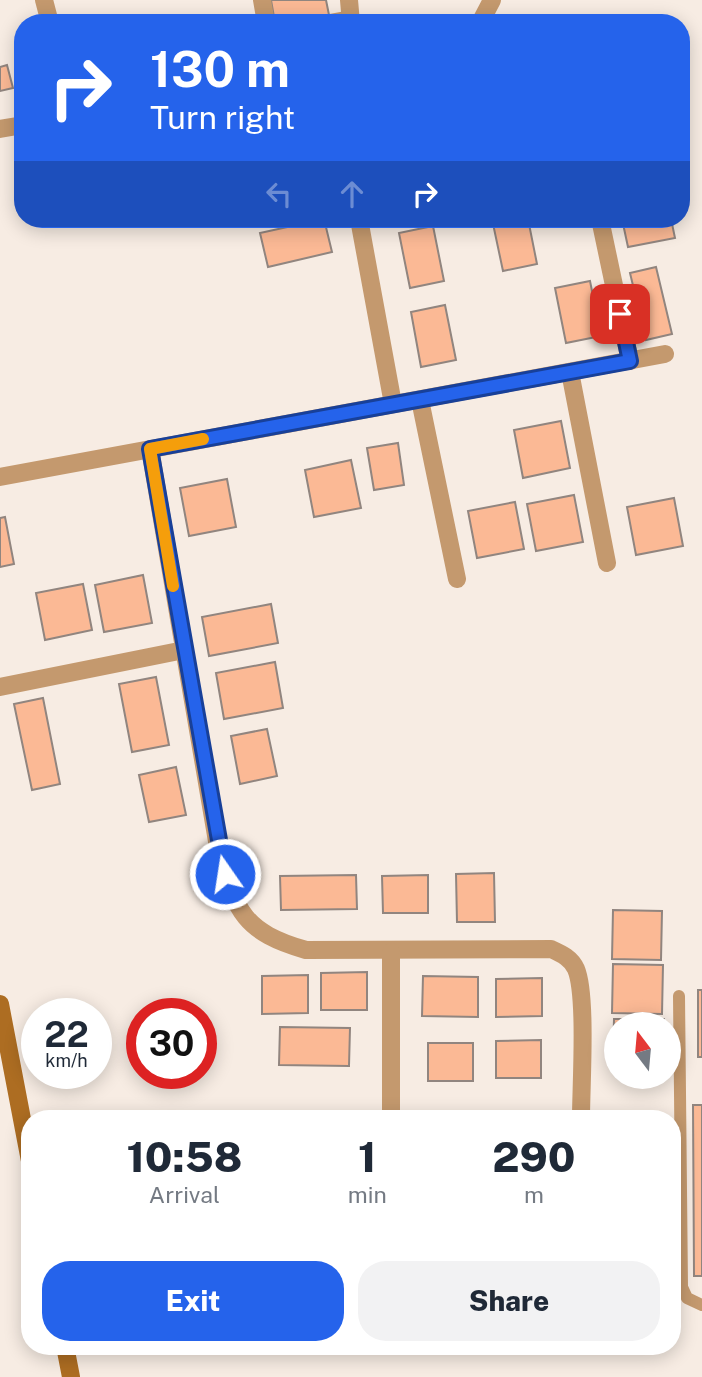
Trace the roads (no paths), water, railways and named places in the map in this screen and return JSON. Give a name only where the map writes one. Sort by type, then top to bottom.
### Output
[{"type":"street","points":[[361,228],[393,404]]},
{"type":"street","points":[[602,228],[630,361]]},
{"type":"street","points":[[0,477],[665,355]]},
{"type":"street","points":[[570,372],[607,563]]},
{"type":"street","points":[[420,400],[457,579]]},
{"type":"street","points":[[150,449],[219,853],[231,894],[241,914],[274,941],[306,950],[391,952],[551,949],[569,958],[577,970],[580,992],[581,1110]]},
{"type":"street","points":[[0,687],[184,650]]},
{"type":"street","points":[[391,952],[391,1110]]},
{"type":"street","points":[[0,1004],[21,1114]]},
{"type":"street","points":[[67,1355],[71,1377]]},
{"type":"lane","points":[[679,996],[680,1110]]},
{"type":"lane","points":[[681,1190],[682,1287],[687,1298],[702,1305]]}]
